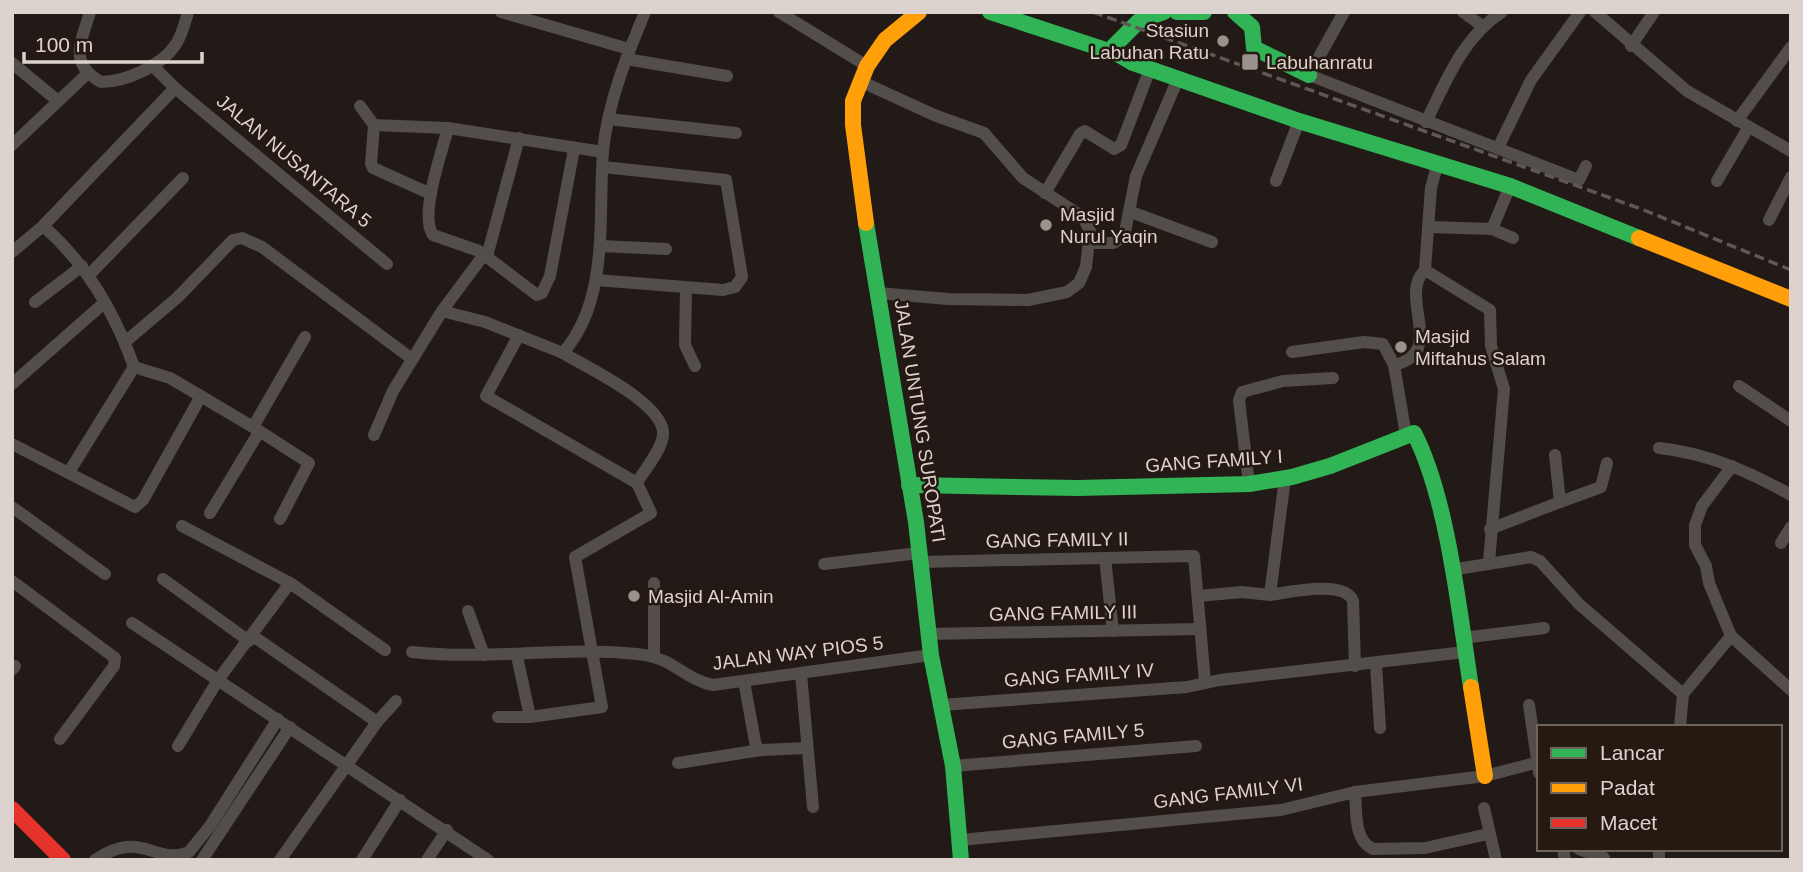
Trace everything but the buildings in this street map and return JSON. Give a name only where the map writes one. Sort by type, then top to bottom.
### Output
[{"type":"street","points":[[90,12],[79,48],[82,66],[87,74],[101,82],[110,82],[152,65],[176,45],[188,12]]},
{"type":"street","points":[[501,12],[627,54],[727,76]]},
{"type":"street","points":[[563,354],[578,337],[596,280],[600,246],[603,152],[608,119],[613,94],[645,12]]},
{"type":"street","points":[[779,12],[867,66]]},
{"type":"street","name":"JALAN UNTUNG SUROPATI","points":[[919,12],[885,40],[867,66],[853,101],[853,125],[920,557],[931,656],[953,766],[961,860]]},
{"type":"street","points":[[990,12],[1111,50],[1150,69],[1299,121],[1437,166],[1510,186],[1791,299]]},
{"type":"street","points":[[1111,50],[1139,21],[1160,12]]},
{"type":"street","points":[[1177,12],[1204,12]]},
{"type":"street","points":[[1235,12],[1252,27],[1254,47],[1309,75],[1579,180],[1586,166]]},
{"type":"street","points":[[1309,75],[1345,12]]},
{"type":"street","points":[[1463,12],[1482,25]]},
{"type":"street","points":[[1426,122],[1452,68],[1482,25],[1502,12]]},
{"type":"street","points":[[1498,148],[1531,80],[1580,12]]},
{"type":"street","points":[[1595,12],[1631,46],[1687,91],[1791,151]]},
{"type":"street","points":[[1631,46],[1654,12]]},
{"type":"street","points":[[1717,181],[1743,124],[1791,47]]},
{"type":"street","points":[[12,63],[58,100]]},
{"type":"street","name":"JALAN NUSANTARA 5","points":[[152,65],[387,264]]},
{"type":"street","points":[[1045,193],[1080,134],[1085,131],[1114,149],[1121,145],[1150,69]]},
{"type":"street","points":[[12,145],[87,74]]},
{"type":"street","points":[[1090,243],[1121,240],[1131,212],[1130,198],[1136,176],[1178,79]]},
{"type":"street","points":[[860,81],[934,115],[984,133],[1023,178],[1069,211],[1083,217],[1090,231],[1090,243],[1079,283],[1067,292],[1028,300],[948,299],[878,293]]},
{"type":"street","points":[[12,252],[43,226],[176,88]]},
{"type":"street","points":[[360,106],[374,125],[373,168],[431,194]]},
{"type":"street","points":[[608,119],[736,133]]},
{"type":"street","points":[[1276,181],[1299,121]]},
{"type":"street","points":[[374,125],[448,128],[603,152]]},
{"type":"street","points":[[448,128],[431,194],[428,223],[433,235],[484,258],[533,294],[542,293],[550,276],[574,149]]},
{"type":"street","points":[[374,436],[412,359],[442,311],[484,258],[519,138]]},
{"type":"street","points":[[1394,365],[1409,361],[1416,355],[1420,340],[1417,290],[1419,276],[1425,270],[1431,188],[1437,166]]},
{"type":"street","points":[[596,280],[729,289],[738,284],[742,277],[727,182],[603,167]]},
{"type":"street","points":[[1769,220],[1791,177]]},
{"type":"street","points":[[35,302],[86,270],[183,178]]},
{"type":"street","points":[[1492,229],[1510,186]]},
{"type":"street","points":[[1131,212],[1212,242]]},
{"type":"street","points":[[43,226],[69,249],[86,270],[125,342],[134,367]]},
{"type":"street","points":[[1430,227],[1492,229],[1513,238]]},
{"type":"street","points":[[125,342],[178,297],[233,240],[242,237],[262,247],[412,359]]},
{"type":"street","points":[[600,246],[666,249]]},
{"type":"street","points":[[1425,270],[1490,310],[1490,346],[1504,389],[1489,562]]},
{"type":"street","points":[[686,287],[685,345],[695,366]]},
{"type":"street","points":[[12,384],[104,303]]},
{"type":"street","points":[[442,311],[519,335],[563,354],[640,398],[661,424],[663,436],[637,484]]},
{"type":"street","points":[[498,717],[530,717],[602,706],[575,557],[650,515],[637,484],[486,396],[519,335]]},
{"type":"street","points":[[210,513],[305,337]]},
{"type":"street","points":[[1292,352],[1376,342],[1389,352],[1394,365],[1406,435],[1414,433],[1418,437],[1428,465],[1451,570],[1485,776]]},
{"type":"street","points":[[134,367],[170,378],[309,463],[280,519]]},
{"type":"street","points":[[69,472],[134,367]]},
{"type":"street","points":[[1249,484],[1239,400],[1242,391],[1283,381],[1332,379]]},
{"type":"street","points":[[1739,386],[1791,421]]},
{"type":"street","points":[[12,444],[129,506],[138,506],[201,396]]},
{"type":"street","name":"GANG FAMILY I","points":[[909,485],[1078,488],[1249,484],[1330,466],[1406,435]]},
{"type":"street","points":[[1659,448],[1681,450],[1732,466],[1791,495]]},
{"type":"street","points":[[1555,455],[1560,502]]},
{"type":"street","points":[[1490,529],[1601,487],[1607,463]]},
{"type":"street","points":[[1732,466],[1702,506],[1695,524],[1695,545],[1706,566],[1709,583],[1731,636],[1791,690]]},
{"type":"street","points":[[1270,594],[1285,478]]},
{"type":"street","points":[[12,507],[105,574]]},
{"type":"street","points":[[182,526],[290,583],[385,650]]},
{"type":"street","points":[[1781,544],[1791,527]]},
{"type":"street","name":"GANG FAMILY II","points":[[824,564],[920,557],[1194,556],[1198,596]]},
{"type":"street","points":[[1451,570],[1531,556],[1540,561],[1579,604],[1683,694]]},
{"type":"street","points":[[1105,558],[1114,631]]},
{"type":"street","points":[[163,579],[377,722]]},
{"type":"street","points":[[12,580],[115,658],[114,666],[60,738]]},
{"type":"street","points":[[178,746],[218,680],[290,583]]},
{"type":"street","points":[[654,583],[654,657]]},
{"type":"street","points":[[1205,682],[1198,596],[1242,592],[1270,594],[1346,590],[1353,601],[1355,666]]},
{"type":"street","points":[[468,611],[484,655]]},
{"type":"street","points":[[132,624],[447,830],[488,860]]},
{"type":"street","name":"GANG FAMILY IV","points":[[941,705],[1187,687],[1220,680],[1376,664],[1544,628]]},
{"type":"street","name":"GANG FAMILY III","points":[[928,634],[1199,629]]},
{"type":"street","points":[[1680,725],[1683,694],[1731,636]]},
{"type":"street","name":"JALAN WAY PIOS 5","points":[[412,652],[517,656],[592,651],[654,657],[670,662],[703,684],[931,656]]},
{"type":"street","points":[[517,656],[530,717]]},
{"type":"street","points":[[1376,664],[1380,728]]},
{"type":"street","points":[[801,674],[813,807]]},
{"type":"street","points":[[744,681],[753,743],[761,750]]},
{"type":"street","points":[[280,860],[377,722],[396,701]]},
{"type":"street","points":[[1529,705],[1537,759]]},
{"type":"street","points":[[95,860],[118,846],[132,845],[171,854],[189,852],[211,826],[278,719]]},
{"type":"street","points":[[202,860],[290,727]]},
{"type":"street","name":"GANG FAMILY 5","points":[[953,766],[1196,746]]},
{"type":"street","points":[[678,763],[761,750],[807,748]]},
{"type":"street","name":"GANG FAMILY VI","points":[[960,840],[1281,810],[1356,792],[1485,776],[1537,766]]},
{"type":"street","points":[[1356,792],[1360,837],[1365,846],[1373,849],[1425,848],[1488,834]]},
{"type":"street","points":[[362,860],[400,800]]},
{"type":"street","points":[[1484,808],[1496,860]]},
{"type":"street","points":[[12,809],[63,860]]},
{"type":"street","points":[[427,860],[447,830]]},
{"type":"street","points":[[1585,851],[1604,858]]},
{"type":"railway","points":[[1093,12],[1644,210],[1791,270]]},
{"type":"traffic: fast","points":[[990,12],[1109,51],[1139,21],[1164,12]]},
{"type":"traffic: fast","points":[[1177,12],[1204,12]]},
{"type":"traffic: fast","points":[[1235,12],[1252,27],[1254,48],[1309,75]]},
{"type":"traffic: fast","points":[[1111,50],[1133,63],[1299,121],[1510,186],[1639,238]]},
{"type":"traffic: fast","points":[[866,223],[916,522],[931,655],[953,766],[961,860]]},
{"type":"traffic: fast","points":[[909,485],[1078,488],[1249,484],[1292,477],[1330,466],[1414,433],[1426,460],[1444,523],[1471,687]]},
{"type":"traffic: slow","points":[[866,223],[853,125],[853,101],[867,66],[885,40],[919,12]]},
{"type":"traffic: slow","points":[[1639,238],[1791,299]]},
{"type":"traffic: slow","points":[[1471,687],[1485,776]]},
{"type":"traffic: jam","points":[[12,809],[63,860]]},
{"type":"place","name":"Stasiun Labuhan Ratu","points":[[1223,41]]},
{"type":"place","name":"Labuhanratu","points":[[1250,62]]},
{"type":"place","name":"Masjid Nurul Yaqin","points":[[1046,225]]},
{"type":"place","name":"Masjid Miftahus Salam","points":[[1401,347]]},
{"type":"place","name":"Masjid Al-Amin","points":[[634,596]]}]
